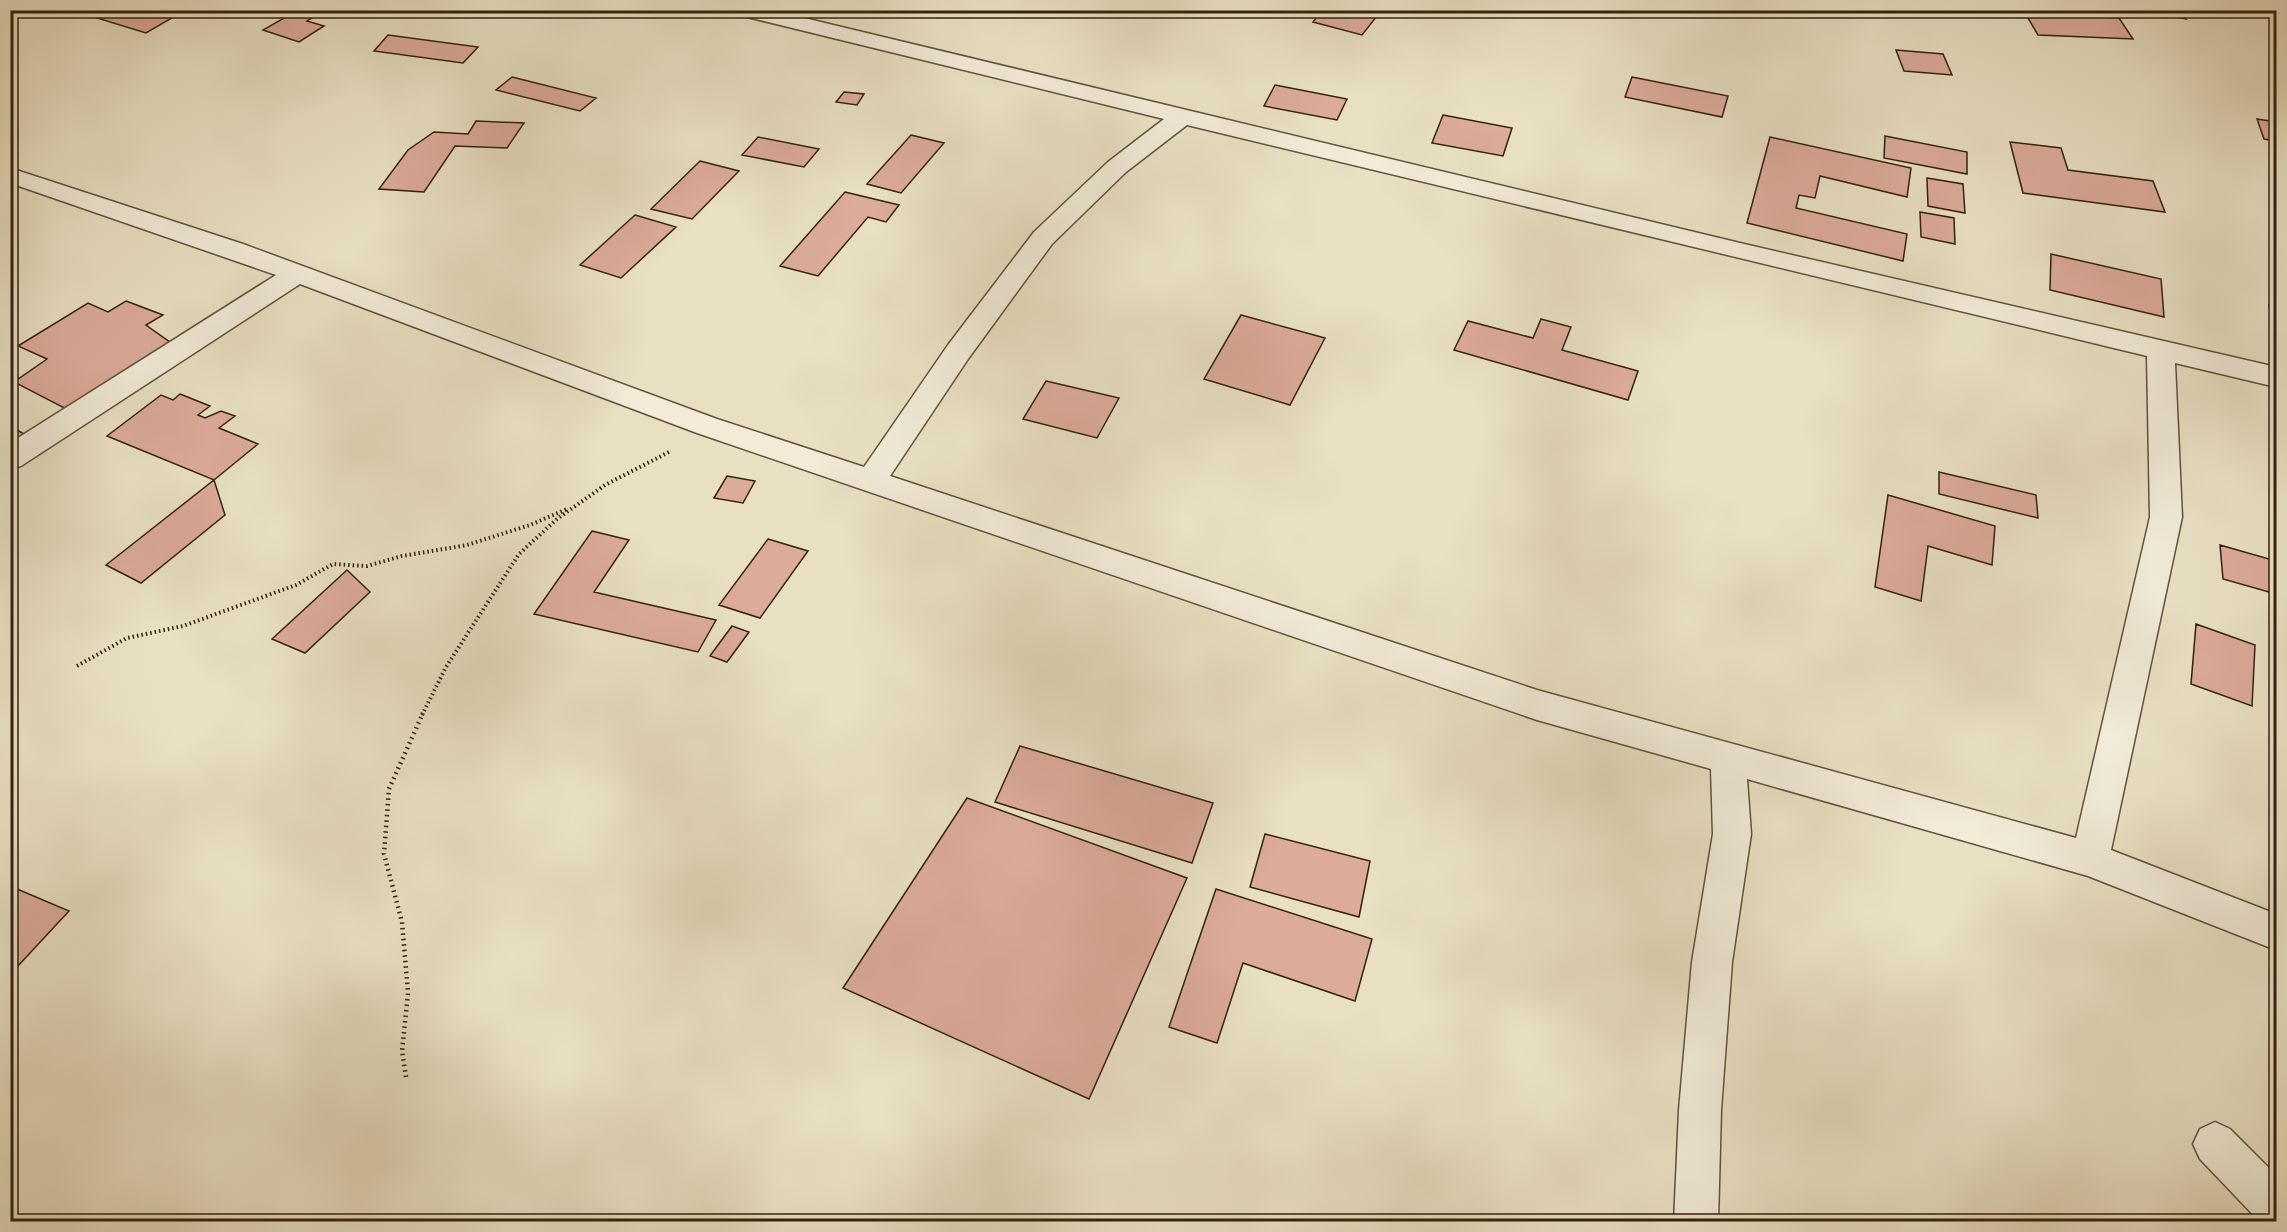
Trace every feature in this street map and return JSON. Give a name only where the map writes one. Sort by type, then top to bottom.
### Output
[{"type":"street","points":[[742,10],[2277,377]]},
{"type":"street","points":[[871,481],[958,352],[1043,238],[1117,167],[1182,117]]},
{"type":"street","points":[[10,175],[234,250],[296,275],[707,426],[1537,705],[2090,859],[2277,932]]},
{"type":"street","points":[[10,458],[296,275]]},
{"type":"street","points":[[2090,859],[2166,518],[2161,350]]},
{"type":"street","points":[[1696,1221],[1700,1110],[1712,962],[1732,834],[1728,758]]},
{"type":"street","points":[[2215,1144],[2277,1208],[2275,1221]]},
{"type":"path","points":[[406,1077],[402,1051],[408,993],[402,922],[384,854],[389,789],[432,694],[471,626],[519,554],[557,519],[605,485],[665,455],[707,426]]},
{"type":"path","points":[[77,666],[127,638],[183,626],[296,585],[333,564],[367,566],[402,556],[466,545],[530,525],[576,506]]},
{"type":"building","points":[[71,10],[161,10],[177,15],[146,33]]},
{"type":"building","points":[[298,10],[315,16],[307,21],[324,26],[299,42],[263,30]]},
{"type":"building","points":[[1322,10],[1353,10],[1377,16],[1362,35],[1313,22]]},
{"type":"building","points":[[2149,10],[2180,10],[2186,19],[2150,12]]},
{"type":"building","points":[[2025,13],[2119,18],[2133,39],[2038,35]]},
{"type":"building","points":[[388,35],[478,47],[463,63],[374,51]]},
{"type":"building","points":[[1896,50],[1943,54],[1952,75],[1904,71]]},
{"type":"building","points":[[512,77],[596,98],[580,111],[496,90]]},
{"type":"building","points":[[1632,77],[1728,96],[1722,117],[1625,97]]},
{"type":"building","points":[[1275,85],[1347,99],[1337,120],[1264,106]]},
{"type":"building","points":[[844,92],[864,94],[857,105],[836,102]]},
{"type":"building","points":[[1443,115],[1512,128],[1503,156],[1432,143]]},
{"type":"building","points":[[2257,119],[2276,122],[2276,141],[2264,139]]},
{"type":"building","points":[[476,121],[524,123],[507,148],[455,146],[424,192],[379,189],[408,150],[434,132],[468,134]]},
{"type":"building","points":[[911,135],[944,143],[901,193],[867,184]]},
{"type":"building","points":[[1885,136],[1967,152],[1967,174],[1884,158]]},
{"type":"building","points":[[758,137],[819,149],[804,167],[742,155]]},
{"type":"building","points":[[1770,137],[1911,168],[1907,197],[1820,176],[1815,198],[1799,195],[1796,208],[1907,234],[1903,261],[1747,223]]},
{"type":"building","points":[[2010,142],[2061,148],[2068,170],[2153,181],[2165,212],[2023,193]]},
{"type":"building","points":[[700,161],[739,171],[692,219],[651,209]]},
{"type":"building","points":[[1927,178],[1963,184],[1965,213],[1928,206]]},
{"type":"building","points":[[845,192],[899,205],[886,222],[868,217],[818,276],[780,266]]},
{"type":"building","points":[[1920,212],[1954,218],[1955,244],[1921,237]]},
{"type":"building","points":[[635,215],[676,227],[621,278],[580,265]]},
{"type":"building","points":[[2051,254],[2161,279],[2164,317],[2050,290]]},
{"type":"building","points":[[126,301],[163,315],[146,325],[174,345],[70,411],[14,382],[47,359],[18,346],[88,303],[108,312]]},
{"type":"building","points":[[2269,305],[2276,307],[2276,338],[2274,337]]},
{"type":"building","points":[[1241,315],[1325,338],[1290,405],[1204,379]]},
{"type":"building","points":[[1541,319],[1571,327],[1562,350],[1638,371],[1628,400],[1454,350],[1468,321],[1533,338]]},
{"type":"building","points":[[1046,381],[1119,398],[1097,438],[1023,419]]},
{"type":"building","points":[[180,394],[210,406],[198,415],[205,418],[221,411],[235,416],[219,428],[258,444],[214,480],[107,436],[161,395],[173,400]]},
{"type":"building","points":[[10,426],[31,438],[10,451]]},
{"type":"building","points":[[1939,472],[2036,495],[2038,518],[1939,494]]},
{"type":"building","points":[[727,476],[755,481],[743,503],[714,498]]},
{"type":"building","points":[[214,480],[225,515],[141,583],[106,565]]},
{"type":"building","points":[[1888,495],[1995,526],[1992,565],[1928,546],[1921,601],[1875,587]]},
{"type":"building","points":[[592,531],[629,540],[594,592],[716,620],[698,652],[534,614]]},
{"type":"building","points":[[768,539],[808,551],[760,618],[719,605]]},
{"type":"building","points":[[2220,545],[2276,561],[2276,594],[2223,579]]},
{"type":"building","points":[[347,570],[370,592],[305,653],[272,639]]},
{"type":"building","points":[[2196,624],[2255,645],[2252,706],[2191,684]]},
{"type":"building","points":[[732,626],[749,632],[727,662],[710,656]]},
{"type":"building","points":[[1020,746],[1213,803],[1192,863],[995,802]]},
{"type":"building","points":[[967,798],[1187,878],[1089,1099],[843,988]]},
{"type":"building","points":[[1265,834],[1370,861],[1359,917],[1250,887]]},
{"type":"building","points":[[10,886],[69,911],[16,968],[10,965]]},
{"type":"building","points":[[1216,889],[1372,939],[1355,1001],[1243,963],[1217,1043],[1169,1027]]}]
